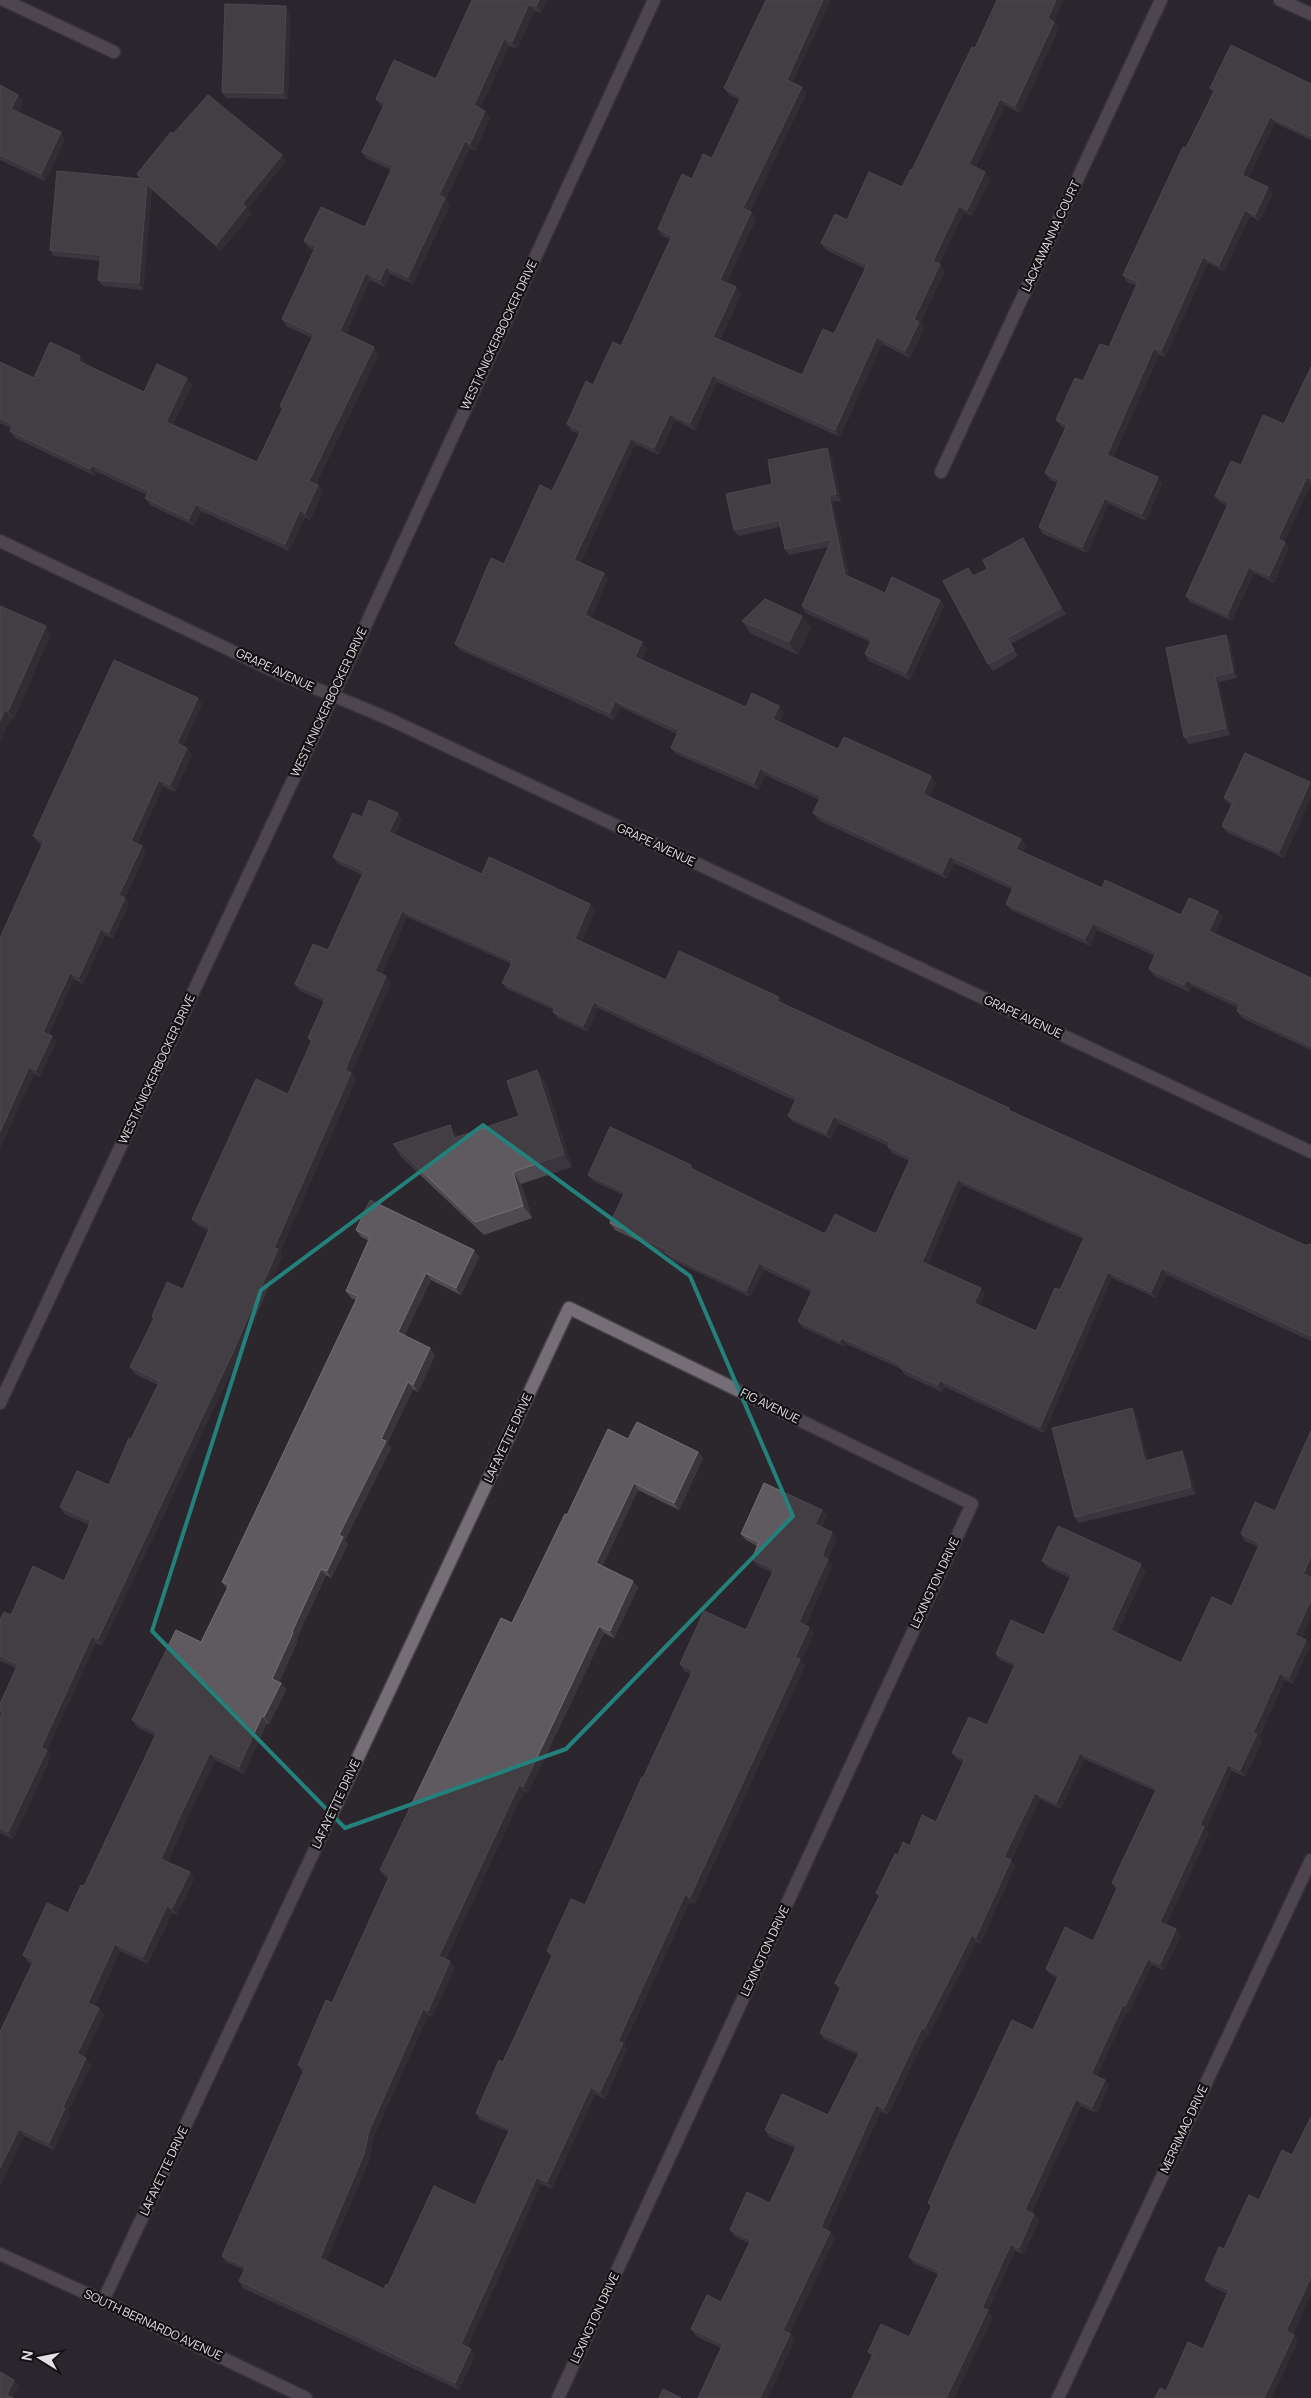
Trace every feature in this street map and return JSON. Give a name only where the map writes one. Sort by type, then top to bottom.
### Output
[{"type":"street","points":[[4,0],[114,52]]},
{"type":"street","name":"WEST KNICKERBOCKER DRIVE","points":[[0,1403],[332,696],[654,0]]},
{"type":"street","name":"LACKAWANNA COURT","points":[[941,472],[1161,0]]},
{"type":"street","points":[[1280,0],[1311,14]]},
{"type":"street","name":"GRAPE AVENUE","points":[[0,541],[332,696],[389,719],[1311,1152]]},
{"type":"street","name":"FIG AVENUE","points":[[569,1308],[972,1504]]},
{"type":"street","name":"LAFAYETTE DRIVE","points":[[103,2301],[569,1308]]},
{"type":"street","name":"LEXINGTON DRIVE","points":[[558,2398],[972,1504]]},
{"type":"street","name":"MERRIMAC DRIVE","points":[[1058,2398],[1311,1860]]},
{"type":"street","name":"SOUTH BERNARDO AVENUE","points":[[0,2254],[306,2398]]},
{"type":"highlighted area","points":[[483,1125],[690,1276],[793,1516],[566,1749],[345,1828],[152,1631],[261,1290]]},
{"type":"building","points":[[472,0],[539,0],[536,6],[529,4],[512,42],[504,39],[474,105],[485,111],[470,144],[465,141],[439,195],[445,198],[408,277],[386,267],[380,280],[366,273],[340,331],[374,347],[309,481],[318,485],[305,513],[300,510],[285,544],[196,504],[189,519],[145,498],[149,491],[92,465],[90,469],[10,431],[13,424],[0,418],[0,362],[34,378],[50,342],[80,356],[78,361],[144,392],[157,364],[187,378],[166,422],[257,462],[283,408],[280,406],[314,334],[282,319],[316,246],[304,241],[321,207],[365,227],[393,166],[362,152],[385,103],[376,99],[394,60],[436,79]]},
{"type":"building","points":[[766,0],[823,0],[787,80],[802,87],[743,208],[751,212],[720,280],[736,287],[713,337],[802,375],[823,329],[834,334],[867,265],[821,243],[835,214],[847,220],[869,172],[902,187],[972,47],[975,48],[997,0],[1056,0],[1048,18],[1054,22],[1015,106],[1000,99],[969,164],[985,172],[967,210],[959,206],[933,261],[940,264],[914,319],[919,322],[905,351],[877,337],[835,430],[713,375],[690,423],[670,414],[654,448],[631,438],[574,560],[604,573],[585,615],[642,642],[635,657],[746,707],[752,693],[779,706],[773,719],[838,749],[844,737],[931,776],[923,794],[1021,839],[1016,849],[1102,888],[1105,880],[1181,915],[1189,898],[1218,911],[1209,931],[1311,978],[1311,1046],[1237,1011],[1240,1004],[1187,980],[1184,985],[1149,969],[1156,952],[1093,923],[1085,939],[1006,904],[1014,886],[950,856],[942,873],[813,813],[821,796],[760,768],[754,783],[671,748],[679,730],[615,701],[610,713],[455,644],[491,558],[504,564],[540,485],[552,491],[581,431],[567,424],[586,381],[593,385],[613,342],[621,346],[672,236],[658,229],[682,174],[692,179],[703,154],[712,158],[741,97],[724,88]]},
{"type":"building","points":[[225,4],[286,6],[283,93],[222,92]]},
{"type":"building","points":[[1231,45],[1311,84],[1311,136],[1270,117],[1242,175],[1268,187],[1255,215],[1245,210],[1219,265],[1203,257],[1161,351],[1154,348],[1107,455],[1158,477],[1142,514],[1105,498],[1082,547],[1039,527],[1059,480],[1045,473],[1067,425],[1056,420],[1075,378],[1083,381],[1100,344],[1109,347],[1138,282],[1123,275],[1183,147],[1186,148],[1215,90],[1210,88]]},
{"type":"building","points":[[0,85],[18,95],[11,109],[61,132],[41,174],[0,155]]},
{"type":"building","points":[[208,95],[282,155],[243,203],[246,207],[216,245],[147,184],[139,283],[98,280],[101,255],[50,250],[57,171],[142,179],[137,174],[171,132],[173,134]]},
{"type":"building","points":[[1311,367],[1311,479],[1307,477],[1278,539],[1285,542],[1269,576],[1249,567],[1227,615],[1186,596],[1229,502],[1215,496],[1231,461],[1241,465],[1263,415],[1284,424]]},
{"type":"building","points":[[827,448],[836,494],[829,495],[845,575],[885,593],[892,577],[940,600],[906,673],[865,654],[872,639],[802,606],[832,539],[785,549],[779,520],[734,530],[726,494],[772,484],[768,460]]},
{"type":"building","points":[[1023,538],[1061,608],[1007,638],[1014,650],[988,664],[943,581],[968,568],[973,576],[987,569],[983,560]]},
{"type":"building","points":[[765,599],[802,616],[789,642],[742,621]]},
{"type":"building","points":[[0,606],[46,626],[8,711],[5,710],[0,721]]},
{"type":"building","points":[[1226,635],[1233,672],[1215,676],[1226,728],[1184,737],[1166,648]]},
{"type":"building","points":[[114,660],[198,698],[177,743],[187,748],[170,785],[159,780],[131,841],[142,846],[119,895],[125,898],[109,932],[101,929],[79,977],[70,973],[43,1032],[52,1036],[36,1070],[29,1067],[0,1132],[0,938],[44,841],[33,836]]},
{"type":"building","points":[[1245,753],[1310,782],[1279,852],[1222,826],[1233,802],[1224,798]]},
{"type":"building","points":[[369,800],[398,813],[389,832],[482,874],[489,857],[590,904],[575,939],[666,980],[679,951],[779,997],[777,1001],[1009,1108],[1008,1110],[1307,1246],[1308,1244],[1311,1245],[1311,1336],[1162,1268],[1151,1292],[1108,1272],[1040,1427],[940,1380],[938,1385],[900,1368],[902,1365],[842,1338],[840,1341],[798,1321],[813,1289],[759,1263],[746,1291],[665,1253],[667,1250],[610,1223],[625,1192],[588,1175],[610,1127],[691,1165],[690,1168],[825,1234],[835,1214],[876,1234],[911,1157],[888,1147],[890,1142],[834,1116],[826,1133],[788,1116],[797,1097],[594,1002],[583,1026],[553,1012],[555,1007],[502,983],[512,963],[511,960],[402,911],[375,971],[386,976],[345,1070],[351,1073],[274,1248],[278,1249],[233,1352],[98,1639],[92,1636],[41,1748],[47,1750],[8,1832],[0,1828],[0,1718],[3,1712],[0,1711],[0,1704],[18,1664],[0,1656],[0,1620],[4,1612],[11,1615],[33,1566],[64,1581],[91,1521],[60,1507],[77,1471],[109,1485],[129,1438],[131,1439],[160,1381],[130,1367],[154,1318],[152,1316],[167,1282],[183,1289],[210,1227],[192,1219],[256,1079],[288,1094],[312,1040],[308,1038],[326,998],[295,984],[313,944],[328,950],[364,871],[333,857],[353,813],[362,817]],"holes":[[[958,1179],[1085,1236],[1060,1290],[1055,1288],[1036,1331],[974,1303],[981,1288],[922,1262]]]},
{"type":"building","points":[[537,1070],[564,1154],[513,1172],[523,1206],[475,1222],[393,1144],[450,1125],[454,1138],[519,1116],[507,1081]]},
{"type":"building","points":[[370,1200],[474,1250],[456,1288],[426,1273],[398,1332],[430,1348],[413,1385],[408,1382],[381,1439],[386,1441],[339,1535],[343,1537],[327,1571],[321,1569],[292,1632],[272,1679],[281,1683],[264,1717],[262,1716],[239,1767],[210,1753],[181,1814],[161,1859],[190,1872],[172,1908],[167,1906],[143,1957],[115,1944],[88,2003],[99,2008],[77,2054],[86,2058],[63,2107],[65,2108],[49,2143],[19,2129],[0,2168],[0,2032],[34,1960],[23,1955],[47,1903],[68,1913],[81,1885],[84,1886],[157,1732],[132,1720],[176,1630],[201,1642],[229,1585],[222,1582],[358,1296],[346,1291],[370,1237],[356,1230]]},
{"type":"building","points":[[1132,1408],[1145,1461],[1182,1451],[1191,1487],[1075,1517],[1052,1428]]},
{"type":"building","points":[[637,1422],[698,1452],[674,1503],[634,1483],[596,1563],[633,1581],[610,1631],[599,1626],[523,1787],[519,1785],[439,1956],[450,1961],[428,2011],[423,2009],[369,2131],[364,2154],[320,2258],[384,2289],[386,2284],[388,2285],[434,2186],[475,2205],[510,2129],[476,2113],[499,2060],[503,2062],[553,1954],[547,1951],[571,1899],[585,1905],[642,1777],[693,1670],[680,1664],[704,1611],[746,1630],[774,1569],[752,1559],[759,1542],[741,1534],[764,1483],[822,1510],[815,1524],[832,1532],[822,1556],[828,1559],[799,1622],[809,1627],[795,1658],[800,1659],[690,1897],[685,1895],[618,2041],[623,2043],[600,2092],[591,2087],[547,2182],[537,2177],[461,2344],[471,2349],[455,2383],[239,2281],[246,2267],[222,2256],[305,2068],[298,2065],[326,2000],[332,2003],[390,1875],[380,1870],[501,1618],[512,1623],[608,1429],[628,1439]]},
{"type":"building","points":[[1311,1431],[1311,1557],[1303,1574],[1311,1577],[1311,1600],[1295,1635],[1306,1640],[1289,1677],[1280,1673],[1253,1733],[1257,1734],[1240,1770],[1228,1765],[1200,1825],[1204,1827],[1160,1922],[1176,1929],[1160,1964],[1148,1959],[1125,2006],[1123,2005],[1091,2074],[1105,2080],[1092,2107],[1076,2099],[1025,2210],[1034,2214],[1019,2248],[1011,2244],[982,2308],[988,2310],[946,2398],[852,2398],[873,2354],[868,2352],[881,2324],[909,2337],[940,2271],[909,2257],[932,2205],[928,2203],[1012,2020],[1033,2030],[1059,1975],[1046,1969],[1065,1927],[1093,1941],[1118,1886],[1112,1883],[1157,1788],[1080,1753],[1056,1803],[1035,1793],[1004,1857],[1011,1860],[976,1937],[972,1935],[924,2029],[922,2028],[884,2108],[876,2105],[821,2227],[830,2232],[783,2330],[790,2334],[760,2398],[698,2398],[723,2344],[691,2329],[707,2295],[721,2302],[751,2240],[730,2230],[747,2192],[770,2203],[797,2145],[765,2130],[782,2094],[828,2115],[860,2052],[820,2033],[841,1987],[835,1983],[880,1895],[876,1893],[895,1854],[898,1855],[903,1842],[910,1846],[922,1815],[936,1822],[965,1759],[952,1753],[969,1717],[987,1725],[1016,1663],[996,1654],[1011,1620],[1044,1635],[1072,1574],[1042,1561],[1058,1526],[1141,1564],[1111,1630],[1181,1663],[1212,1597],[1232,1606],[1260,1543],[1241,1534],[1255,1502],[1275,1511]]},
{"type":"building","points":[[1311,2117],[1311,2277],[1286,2331],[1294,2335],[1264,2398],[1155,2398],[1160,2388],[1166,2391],[1188,2342],[1203,2349],[1229,2290],[1205,2280],[1219,2247],[1224,2249],[1249,2195],[1259,2200],[1282,2150],[1292,2155]]},
{"type":"building","points":[[0,2372],[14,2380],[7,2395],[13,2398],[0,2398]]},
{"type":"building","points":[[663,2389],[681,2398],[659,2398]]}]
